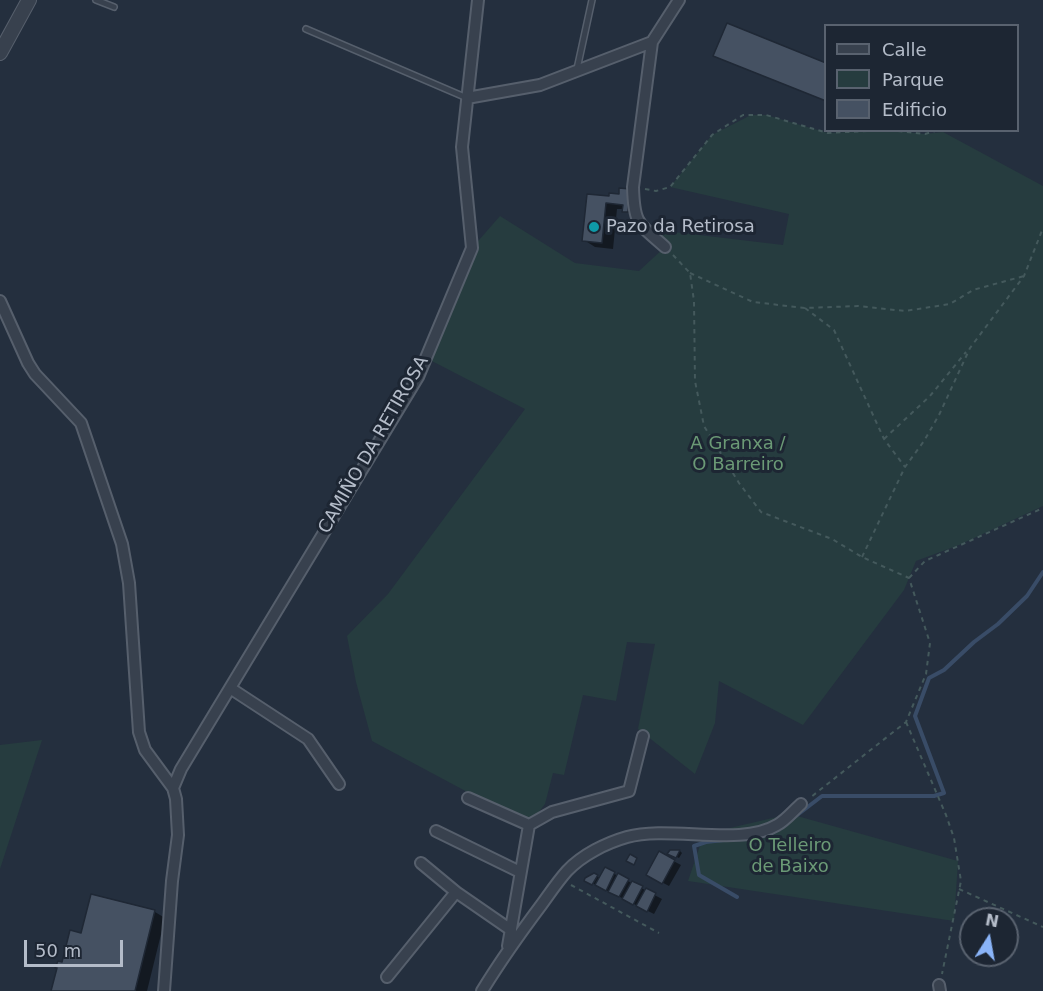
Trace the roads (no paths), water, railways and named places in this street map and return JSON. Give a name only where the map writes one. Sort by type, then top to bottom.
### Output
[{"type":"street","points":[[0,53],[29,0]]},
{"type":"street","name":"CAMIÑO DA RETIROSA","points":[[173,788],[181,769],[418,377],[472,248],[462,147],[478,0]]},
{"type":"street","points":[[665,247],[638,222],[634,207],[633,187],[652,42],[679,0]]},
{"type":"street","points":[[467,98],[540,85],[652,42]]},
{"type":"street","points":[[0,301],[28,363],[81,423],[122,544],[129,583],[139,732],[146,750],[173,788],[176,799],[178,835],[172,881],[164,991]]},
{"type":"street","points":[[230,688],[308,739],[339,784]]},
{"type":"street","points":[[508,949],[530,825],[552,812],[629,791],[643,736]]},
{"type":"street","points":[[468,798],[530,825]]},
{"type":"street","points":[[482,991],[508,949],[568,870],[585,856],[606,844],[645,834],[735,835],[753,833],[776,826],[801,804]]},
{"type":"street","points":[[436,831],[520,872]]},
{"type":"street","points":[[421,863],[456,892],[511,930]]},
{"type":"street","points":[[387,977],[456,892]]},
{"type":"lane","points":[[96,0],[114,7]]},
{"type":"lane","points":[[577,71],[592,0]]},
{"type":"lane","points":[[306,29],[467,98]]},
{"type":"waterway","points":[[792,819],[822,796],[934,796],[944,793],[915,716],[929,678],[944,670],[974,642],[998,624],[1027,596],[1043,572]]},
{"type":"waterway","points":[[724,840],[694,846],[699,875],[737,897]]},
{"type":"place","name":"Pazo da Retirosa","points":[[594,227]]},
{"type":"park label","name":"A Granxa / O Barreiro","points":[[738,454]]},
{"type":"park label","name":"O Telleiro de Baixo","points":[[790,856]]}]
